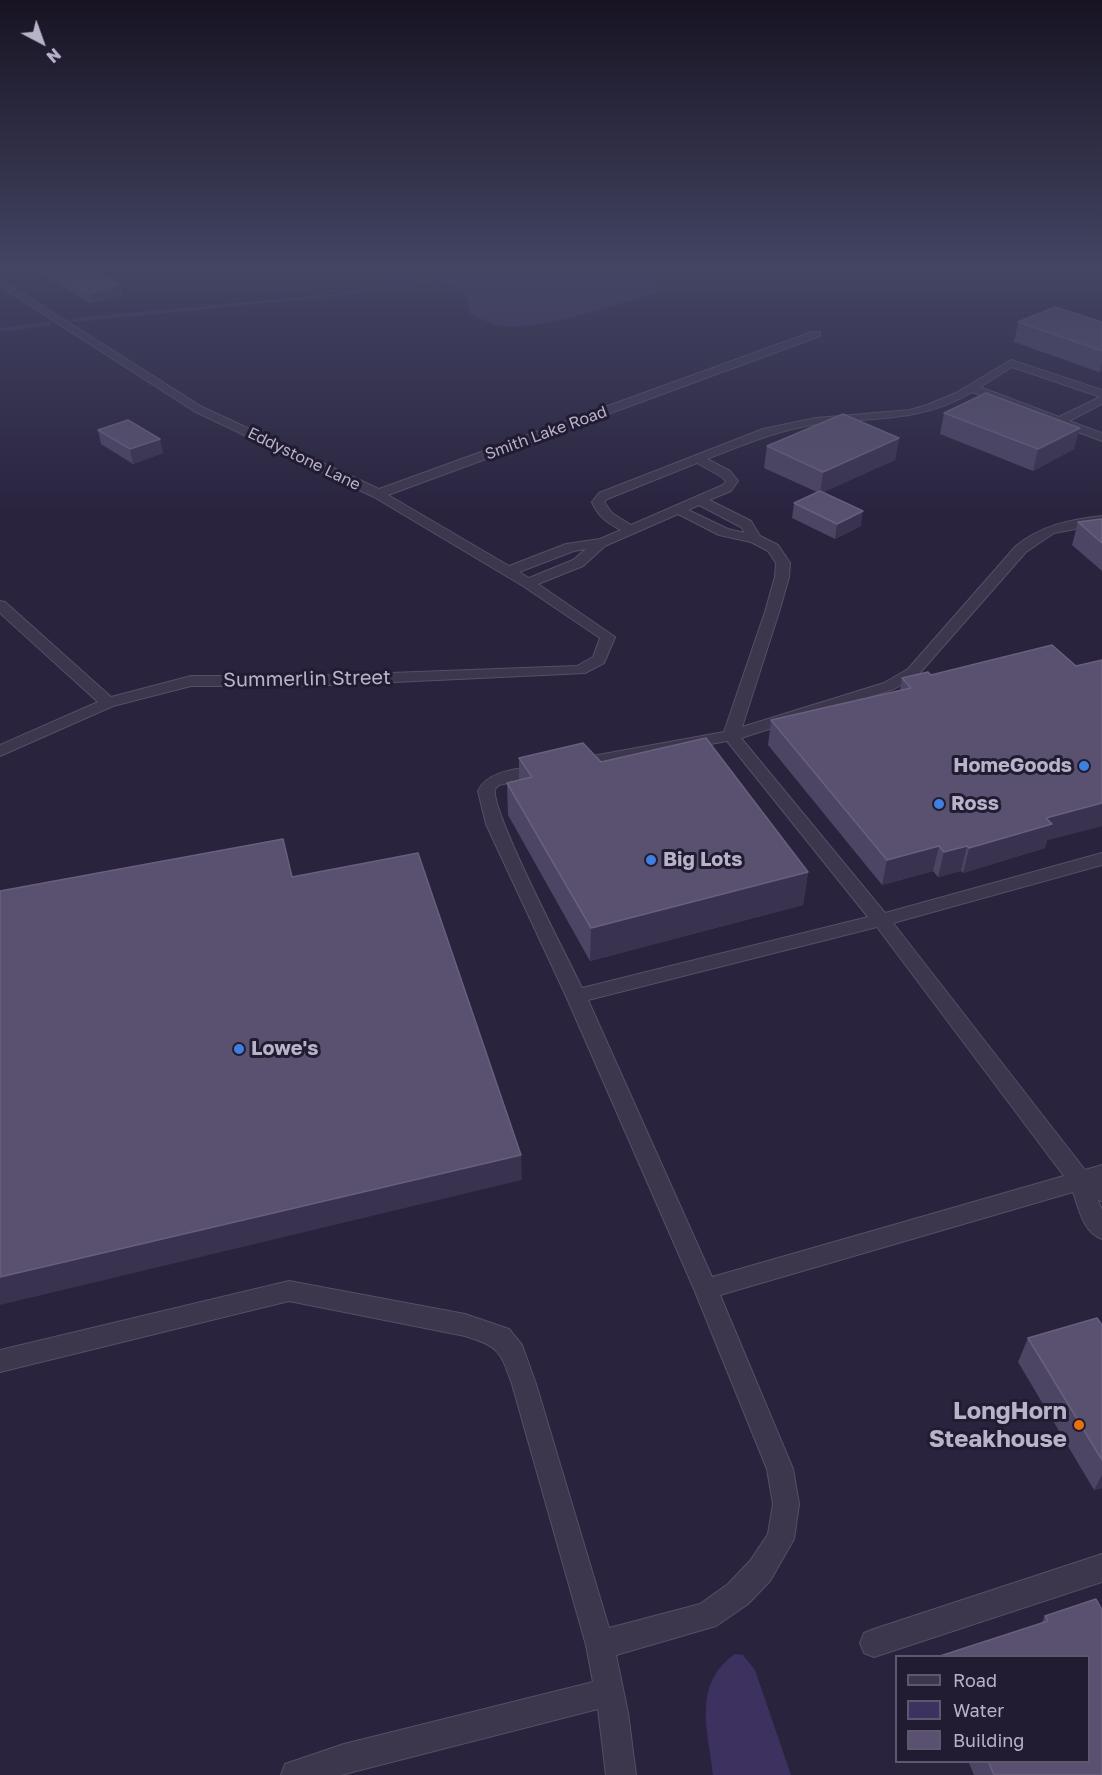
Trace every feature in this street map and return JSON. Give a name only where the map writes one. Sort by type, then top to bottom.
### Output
[{"type":"street","name":"Eddystone Lane","points":[[110,353],[198,409],[378,494],[528,583],[608,637]]},
{"type":"street","name":"Smith Lake Road","points":[[378,494],[764,353]]},
{"type":"street","points":[[631,530],[606,516],[601,510],[598,502],[603,496],[767,431],[816,422],[910,413],[931,408],[972,388],[1011,363],[1102,394]]},
{"type":"street","points":[[972,388],[1102,436]]},
{"type":"street","points":[[1061,420],[1102,400]]},
{"type":"street","points":[[508,571],[571,547],[600,543],[727,488],[732,481],[726,474],[696,458]]},
{"type":"street","points":[[699,501],[746,524],[755,539]]},
{"type":"street","points":[[677,510],[724,532],[755,539],[773,548],[783,563],[782,577],[731,736]]},
{"type":"street","points":[[600,1645],[706,1616],[738,1594],[753,1579],[781,1539],[786,1504],[780,1469],[706,1289],[576,996],[495,824],[486,789],[489,785],[512,776],[731,736],[889,686],[913,672],[1021,549],[1037,534],[1052,528],[1102,520]]},
{"type":"street","points":[[528,583],[578,563],[600,543]]},
{"type":"street","points":[[0,605],[108,703]]},
{"type":"street","name":"Summerlin Street","points":[[0,751],[108,703],[191,681],[310,681],[580,670],[599,660],[608,637]]},
{"type":"street","points":[[731,736],[881,920],[1079,1179],[1095,1221],[1102,1229]]},
{"type":"street","points":[[576,996],[881,920],[1102,859]]},
{"type":"street","points":[[706,1289],[1102,1174]]},
{"type":"street","points":[[1079,1179],[1102,1192]]},
{"type":"street","points":[[0,1361],[290,1291],[465,1324],[500,1337],[513,1353],[524,1383],[600,1645],[621,1775]]},
{"type":"street","points":[[874,1644],[1102,1568]]},
{"type":"street","points":[[296,1775],[344,1759],[609,1692]]},
{"type":"water","points":[[735,1654],[743,1655],[755,1670],[791,1775],[713,1775],[706,1724],[708,1693],[713,1679],[722,1666]]},
{"type":"building","points":[[986,393],[1080,428],[1038,449],[944,413]]},
{"type":"building","points":[[843,414],[899,438],[823,472],[767,446]]},
{"type":"building","points":[[128,420],[160,439],[130,449],[98,430]]},
{"type":"building","points":[[820,491],[863,511],[837,524],[794,503]]},
{"type":"building","points":[[1102,519],[1102,543],[1078,522]]},
{"type":"building","points":[[1052,645],[1076,666],[1102,660],[1102,803],[1046,818],[1052,824],[969,848],[967,846],[944,852],[939,846],[887,860],[771,720],[911,688],[902,678],[928,672],[931,675]]},
{"type":"building","name":"Big Lots","points":[[706,738],[808,872],[591,928],[507,783],[532,777],[519,758],[583,743],[601,762]]},
{"type":"building","name":"Lowe's","points":[[283,839],[292,877],[418,853],[521,1155],[0,1277],[0,891]]},
{"type":"building","points":[[1097,1318],[1102,1325],[1102,1460],[1028,1338]]},
{"type":"building","points":[[1096,1599],[1102,1610],[1102,1775],[994,1775],[989,1763],[1090,1763],[1090,1655],[943,1655],[1048,1621],[1045,1616]]},
{"type":"place","name":"HomeGoods","points":[[1084,766]]},
{"type":"place","name":"Ross","points":[[939,804]]},
{"type":"place","name":"Big Lots","points":[[651,860]]},
{"type":"place","name":"Lowe's","points":[[239,1049]]},
{"type":"place","name":"LongHorn Steakhouse","points":[[1079,1425]]}]
